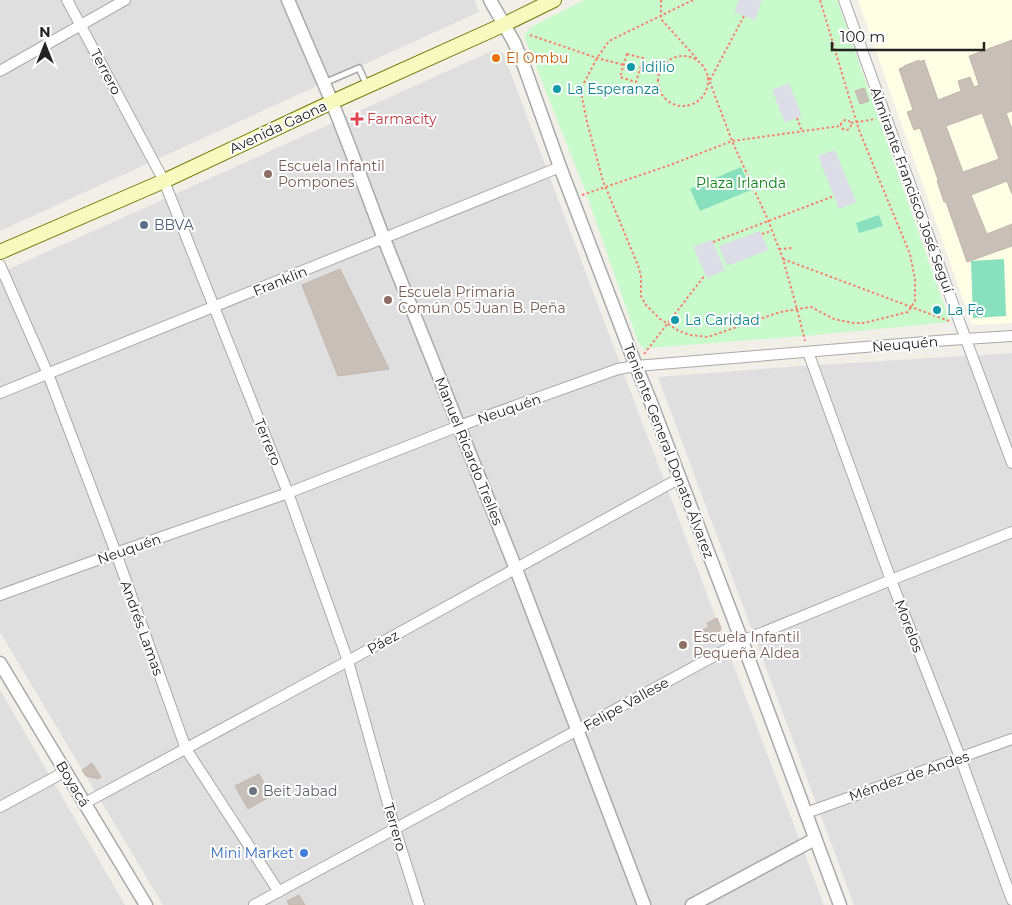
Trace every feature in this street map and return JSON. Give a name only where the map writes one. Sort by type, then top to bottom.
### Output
[{"type":"main road","name":"Avenida Gaona","points":[[0,252],[164,181],[554,0]]},
{"type":"street","name":"Terrero","points":[[67,0],[164,181],[288,493],[348,661],[418,905]]},
{"type":"street","points":[[0,71],[125,0]]},
{"type":"street","name":"Manuel Ricardo Trelles","points":[[288,0],[332,102],[384,239],[516,569],[644,905]]},
{"type":"street","name":"Teniente General Donato Álvarez","points":[[490,0],[514,42],[742,641],[840,905]]},
{"type":"street","name":"Almirante Francisco José Seguí","points":[[844,0],[1012,463]]},
{"type":"street","name":"Franklin","points":[[0,393],[560,167]]},
{"type":"street","name":"Andrés Lamas","points":[[0,265],[48,374],[116,553],[186,749],[279,892]]},
{"type":"street","name":"Neuquén","points":[[0,595],[288,493],[459,426],[618,369],[1012,336]]},
{"type":"street","name":"Morelos","points":[[808,352],[891,580],[960,757],[1012,900]]},
{"type":"street","name":"Páez","points":[[85,804],[680,478]]},
{"type":"street","name":"Felipe Vallese","points":[[254,905],[742,641],[1012,532]]},
{"type":"street","name":"Boyacá","points":[[0,662],[146,905]]},
{"type":"street","name":"Méndez de Andes","points":[[806,813],[1012,739]]},
{"type":"street","points":[[0,807],[66,771]]},
{"type":"street","points":[[692,905],[815,839]]},
{"type":"lane","points":[[324,84],[359,68],[367,86]]},
{"type":"path","points":[[661,0],[661,19],[705,68],[732,141],[768,220],[783,259],[808,352]]},
{"type":"path","points":[[693,0],[609,41],[597,58],[583,85],[582,97],[605,187],[639,268],[642,277],[642,296],[646,305],[660,320],[679,331],[690,335],[708,337],[780,312],[811,307],[834,320],[864,323],[908,312],[915,301],[915,279],[910,254],[857,122],[820,0]]},
{"type":"path","points":[[699,62],[691,58],[678,57],[670,60],[664,66],[659,82],[660,91],[665,98],[678,106],[695,104],[702,98],[744,16]]},
{"type":"path","points":[[530,35],[597,58],[624,65]]},
{"type":"path","points":[[627,54],[643,58],[640,70],[636,82],[620,77],[627,54]]},
{"type":"path","points":[[640,70],[660,74]]},
{"type":"path","points":[[708,77],[708,85]]},
{"type":"path","points":[[840,126],[844,120],[848,120],[851,123],[885,116]]},
{"type":"path","points":[[797,118],[802,131]]},
{"type":"path","points":[[840,126],[844,130],[848,130],[851,123]]},
{"type":"path","points":[[572,198],[670,165],[732,141],[840,126]]},
{"type":"path","points":[[713,242],[834,196]]},
{"type":"path","points":[[762,234],[772,230]]},
{"type":"path","points":[[779,249],[793,248]]},
{"type":"path","points":[[783,259],[961,326]]},
{"type":"path","points":[[636,366],[705,275]]},
{"type":"shaded area","points":[[0,0],[474,0],[479,12],[0,231]]},
{"type":"shaded area","points":[[739,0],[762,0],[755,20],[734,12]]},
{"type":"shaded area","points":[[858,0],[1012,0],[1012,323],[972,325]]},
{"type":"shaded area","points":[[494,50],[503,53],[824,905],[163,905],[0,632],[0,273]]},
{"type":"shaded area","points":[[789,83],[802,116],[785,123],[772,90]]},
{"type":"shaded area","points":[[835,150],[856,202],[839,209],[818,156]]},
{"type":"shaded area","points":[[760,231],[768,250],[727,266],[719,246]]},
{"type":"shaded area","points":[[712,240],[725,270],[707,278],[693,247]]},
{"type":"shaded area","points":[[1012,353],[1012,905],[854,905],[658,377]]},
{"type":"shaded area","points":[[0,690],[125,905],[0,905]]},
{"type":"green space","name":"Plaza Irlanda","points":[[584,0],[837,0],[950,322],[649,348],[645,350],[638,342],[586,193],[524,36],[531,27]]},
{"type":"green space","points":[[741,167],[751,190],[700,211],[690,189]]},
{"type":"green space","points":[[879,215],[883,226],[859,233],[856,223]]},
{"type":"green space","points":[[1004,259],[1006,316],[973,318],[971,261]]},
{"type":"building","points":[[1012,40],[1012,111],[1006,113],[1012,129],[1012,194],[1007,181],[971,195],[987,234],[1012,224],[1012,246],[967,262],[946,202],[944,202],[920,128],[914,130],[907,112],[913,110],[899,69],[919,60],[919,62],[924,60],[938,100],[961,91],[958,81],[970,77],[974,87],[979,85],[969,56]],"holes":[[[982,113],[999,159],[963,172],[946,126]]]},
{"type":"building","points":[[864,88],[869,101],[860,104],[855,91]]},
{"type":"building","points":[[340,269],[389,369],[338,376],[302,285]]},
{"type":"building","points":[[717,618],[721,628],[720,631],[704,639],[700,631],[709,627],[707,623]]},
{"type":"building","points":[[92,763],[101,777],[99,779],[86,776],[82,770]]},
{"type":"building","name":"Beit Jabad","points":[[259,774],[271,796],[248,809],[235,786]]},
{"type":"building","points":[[299,895],[305,905],[289,905],[287,901]]},
{"type":"place","name":"El Ombu","points":[[496,58]]},
{"type":"place","name":"Idilio","points":[[631,67]]},
{"type":"place","name":"La Esperanza","points":[[557,89]]},
{"type":"place","name":"Farmacity","points":[[357,119]]},
{"type":"place","name":"Escuela Infantil Pompones","points":[[268,174]]},
{"type":"place","name":"BBVA","points":[[144,225]]},
{"type":"place","name":"Escuela Primaria Común 05 Juan B. Peña","points":[[388,300]]},
{"type":"place","name":"La Fe","points":[[937,310]]},
{"type":"place","name":"La Caridad","points":[[675,320]]},
{"type":"place","name":"Escuela Infantil Pequeña Aldea","points":[[683,645]]},
{"type":"place","name":"Beit Jabad","points":[[253,791]]},
{"type":"place","name":"Mini Market","points":[[304,853]]}]
